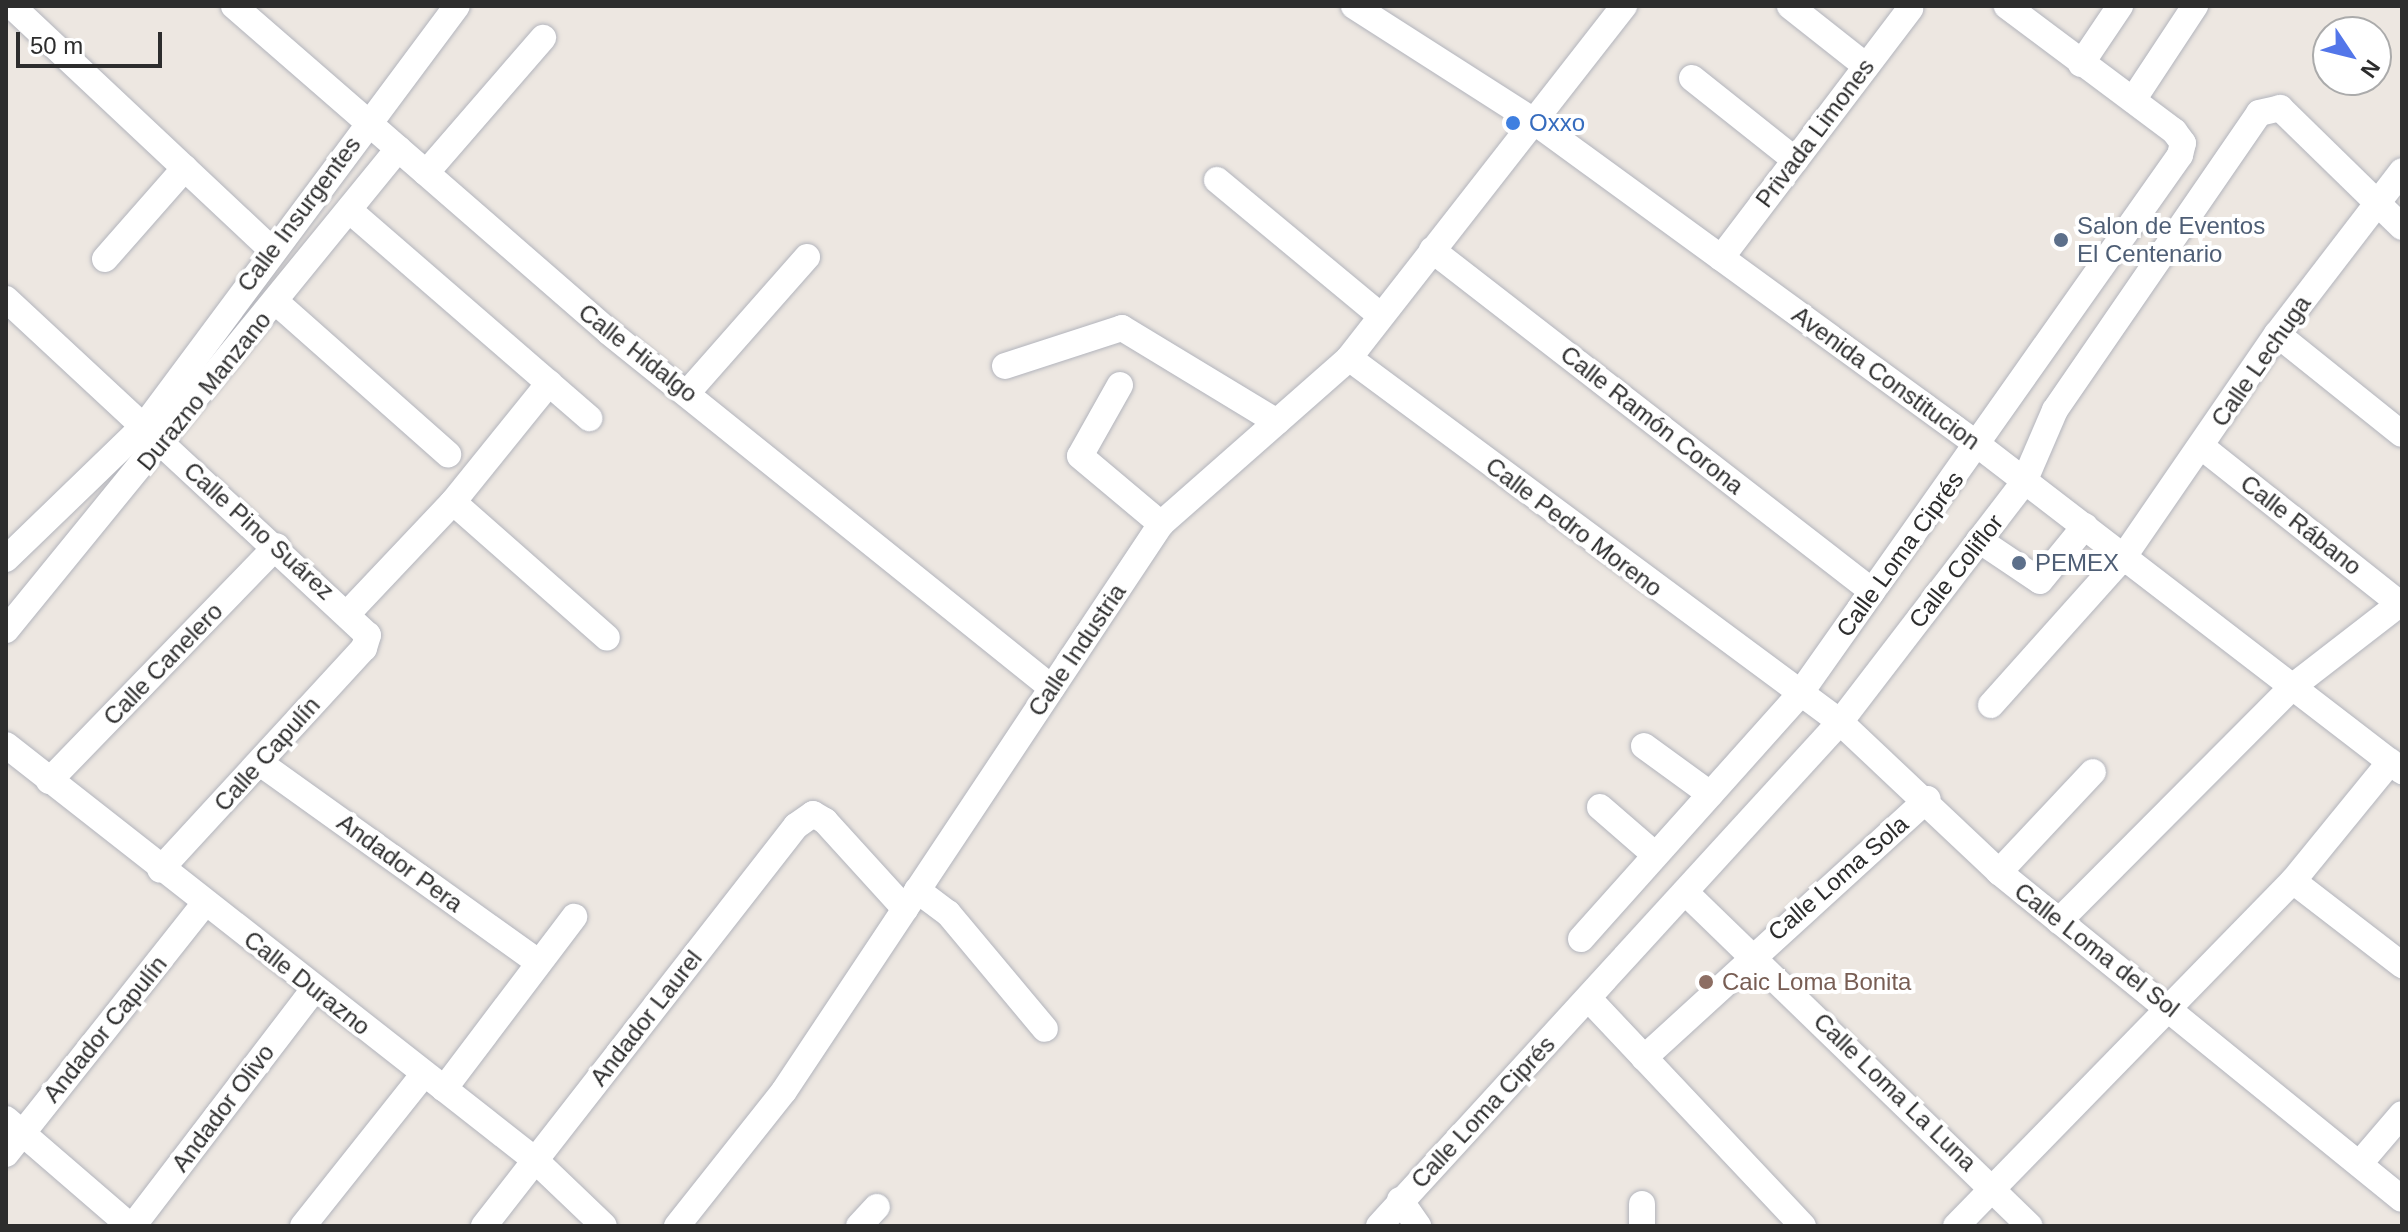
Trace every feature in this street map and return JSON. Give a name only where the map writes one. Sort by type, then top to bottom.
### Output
[{"type":"street","points":[[12,6],[271,249]]},
{"type":"street","name":"Calle Hidalgo","points":[[234,6],[426,173],[688,392],[1052,688]]},
{"type":"street","name":"Calle Insurgentes","points":[[154,434],[271,249],[457,6]]},
{"type":"street","name":"Avenida Constitucion","points":[[1354,6],[1532,120],[1978,445],[2396,766]]},
{"type":"street","name":"Calle Industria","points":[[677,1226],[784,1091],[1161,524],[1349,358],[1624,6]]},
{"type":"street","points":[[2007,6],[2133,100],[2195,6]]},
{"type":"street","points":[[2081,64],[2120,6]]},
{"type":"street","points":[[1798,9],[1866,66]]},
{"type":"street","name":"Privada Limones","points":[[1721,258],[1910,9]]},
{"type":"street","points":[[426,173],[543,38]]},
{"type":"street","points":[[1692,78],[1795,160]]},
{"type":"street","name":"Calle Loma Ciprés","points":[[1581,939],[1653,853],[1799,695],[1978,445],[2183,143],[2133,100]]},
{"type":"street","name":"Calle Coliflor","points":[[1589,999],[1840,722],[2024,482],[2055,410],[2259,113],[2271,106],[2377,205]]},
{"type":"street","name":"Durazno Manzano","points":[[6,630],[154,434],[276,302],[398,149]]},
{"type":"street","points":[[105,259],[185,168]]},
{"type":"street","name":"Calle Lechuga","points":[[1991,705],[2125,555],[2277,334],[2402,171]]},
{"type":"street","points":[[1217,180],[1381,316]]},
{"type":"street","points":[[2377,205],[2402,227]]},
{"type":"street","points":[[349,210],[589,418]]},
{"type":"street","name":"Calle Ramón Corona","points":[[1432,250],[1872,591]]},
{"type":"street","points":[[688,392],[807,257]]},
{"type":"street","name":"Calle Pino Suárez","points":[[6,299],[349,612],[368,635]]},
{"type":"street","points":[[276,302],[448,454]]},
{"type":"street","points":[[1005,366],[1122,328],[1277,422]]},
{"type":"street","points":[[2277,334],[2402,434]]},
{"type":"street","name":"Calle Pedro Moreno","points":[[1349,358],[1799,695]]},
{"type":"street","points":[[349,612],[453,502],[549,383]]},
{"type":"street","points":[[1120,385],[1080,456],[1161,524]]},
{"type":"street","points":[[6,559],[154,434]]},
{"type":"street","name":"Calle Rábano","points":[[2202,447],[2401,603]]},
{"type":"street","points":[[453,502],[607,638]]},
{"type":"street","points":[[1979,540],[2040,581],[2085,526]]},
{"type":"street","name":"Calle Canelero","points":[[49,781],[277,546]]},
{"type":"street","points":[[2059,921],[2292,687],[2401,603]]},
{"type":"street","name":"Calle Capulín","points":[[160,870],[364,648],[368,635]]},
{"type":"street","name":"Calle Loma del Sol","points":[[1799,695],[1840,722],[1928,799],[1999,872],[2361,1162],[2402,1199]]},
{"type":"street","name":"Calle Durazno","points":[[6,745],[160,870],[535,1160],[604,1226]]},
{"type":"street","points":[[1644,746],[1710,794]]},
{"type":"street","name":"Andador Pera","points":[[260,763],[539,963]]},
{"type":"street","points":[[1956,1226],[2293,881],[2396,766]]},
{"type":"street","points":[[1999,872],[2093,772]]},
{"type":"street","name":"Calle Loma Sola","points":[[1644,1058],[1753,952],[1928,799]]},
{"type":"street","points":[[1600,807],[1653,853]]},
{"type":"street","name":"Andador Laurel","points":[[484,1226],[813,814],[911,900]]},
{"type":"street","points":[[2293,881],[2402,965]]},
{"type":"street","name":"Calle Loma La Luna","points":[[1687,894],[1753,952],[2030,1226]]},
{"type":"street","points":[[911,900],[948,913],[1045,1029]]},
{"type":"street","name":"Andador Capulín","points":[[6,1154],[14,1126],[204,904]]},
{"type":"street","points":[[303,1226],[539,963],[574,917]]},
{"type":"street","name":"Andador Olivo","points":[[131,1226],[314,989]]},
{"type":"street","points":[[1589,999],[1803,1226]]},
{"type":"street","name":"Calle Loma Ciprés","points":[[1379,1226],[1589,999]]},
{"type":"street","points":[[2361,1162],[2402,1114]]},
{"type":"street","points":[[14,1126],[131,1226]]},
{"type":"street","points":[[1400,1200],[1418,1226]]},
{"type":"street","points":[[859,1226],[877,1207]]},
{"type":"place","name":"Oxxo","points":[[1513,123]]},
{"type":"place","name":"Salon de Eventos El Centenario","points":[[2061,240]]},
{"type":"place","name":"PEMEX","points":[[2019,563]]},
{"type":"place","name":"Caic Loma Bonita","points":[[1706,982]]}]
